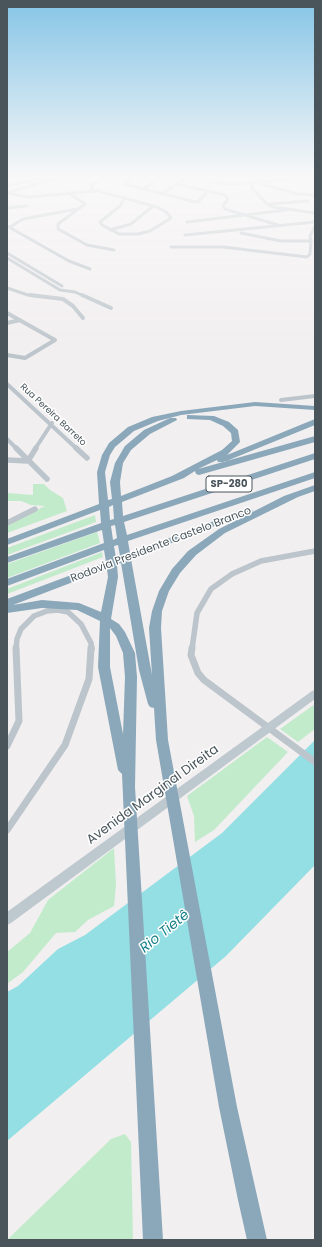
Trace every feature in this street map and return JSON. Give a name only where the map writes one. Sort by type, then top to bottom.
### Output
[{"type":"highway","points":[[128,791],[104,667],[104,628],[113,576],[101,484],[101,472],[106,455],[112,446],[131,429],[155,419],[174,414],[255,404],[315,408]]},
{"type":"highway","points":[[175,478],[232,447],[236,442],[237,437],[232,428],[219,420],[202,417],[184,418],[168,422],[147,432],[134,442],[122,456],[116,471],[116,491],[118,513],[145,670],[161,736],[228,1107],[257,1240]]},
{"type":"highway","points":[[7,542],[137,494],[315,422]]},
{"type":"highway","points":[[175,478],[315,439]]},
{"type":"highway","name":"SP-280","points":[[7,560],[80,533],[315,456]]},
{"type":"highway","name":"Rodovia Presidente Castelo Branco","points":[[7,583],[148,530],[315,475]]},
{"type":"highway","name":"Rodovia Presidente Castelo Branco","points":[[7,603],[216,522],[315,488]]},
{"type":"highway","points":[[161,736],[154,628],[160,602],[169,581],[183,562],[211,538],[294,496]]},
{"type":"highway","points":[[7,609],[32,604],[68,604],[89,610],[111,623],[121,634],[129,653],[131,676],[128,791],[153,1240]]},
{"type":"main road","name":"Avenida Marginal Direita","points":[[7,918],[315,694]]},
{"type":"street","points":[[25,236],[69,261],[90,269]]},
{"type":"street","points":[[71,236],[87,245],[114,250]]},
{"type":"street","points":[[259,236],[281,241],[310,241]]},
{"type":"street","points":[[310,236],[315,239]]},
{"type":"street","points":[[172,247],[223,247],[307,257],[310,254],[310,236]]},
{"type":"street","points":[[7,253],[65,288],[65,290]]},
{"type":"street","points":[[7,258],[44,281],[65,290],[75,292],[111,308]]},
{"type":"street","points":[[7,288],[28,295],[57,298],[73,306],[84,318]]},
{"type":"street","points":[[57,298],[65,290]]},
{"type":"street","points":[[7,355],[25,358],[54,342],[50,337],[9,315]]},
{"type":"street","points":[[7,322],[20,320]]},
{"type":"street","name":"Rua Pereira Barreto","points":[[7,384],[87,458]]},
{"type":"street","points":[[281,400],[315,396]]},
{"type":"street","points":[[28,461],[52,424]]},
{"type":"street","points":[[7,439],[47,480]]},
{"type":"street","points":[[7,460],[28,461]]},
{"type":"street","points":[[7,523],[35,509]]},
{"type":"street","points":[[315,551],[261,561],[232,574],[210,589],[197,613],[191,655],[198,673],[223,694],[315,762]]},
{"type":"street","points":[[7,746],[19,721],[16,650],[17,639],[21,629],[34,616],[47,611],[58,610],[74,616],[88,634],[91,643],[92,654],[89,679],[65,745],[7,830]]},
{"type":"green space","points":[[33,484],[44,484],[50,490],[63,498],[67,511],[7,533],[7,524],[45,506],[31,505],[21,501],[7,501],[7,493],[33,495]]},
{"type":"green space","points":[[95,515],[96,522],[7,555],[7,548]]},
{"type":"green space","points":[[97,532],[100,543],[7,578],[7,564]]},
{"type":"green space","points":[[102,552],[103,557],[7,594],[7,589]]},
{"type":"green space","points":[[315,704],[315,729],[298,742],[280,729]]},
{"type":"green space","points":[[267,737],[288,752],[214,830],[195,842],[194,816],[187,796]]},
{"type":"green space","points":[[114,848],[116,885],[114,906],[88,920],[75,932],[56,933],[23,972],[7,984],[7,952],[30,933],[48,900]]},
{"type":"green space","points":[[125,1134],[131,1142],[133,1240],[7,1240],[111,1139]]},
{"type":"water","name":"Rio Tietê","points":[[315,740],[315,865],[226,956],[7,1141],[7,992],[18,986],[58,949],[85,935],[222,833]]}]
